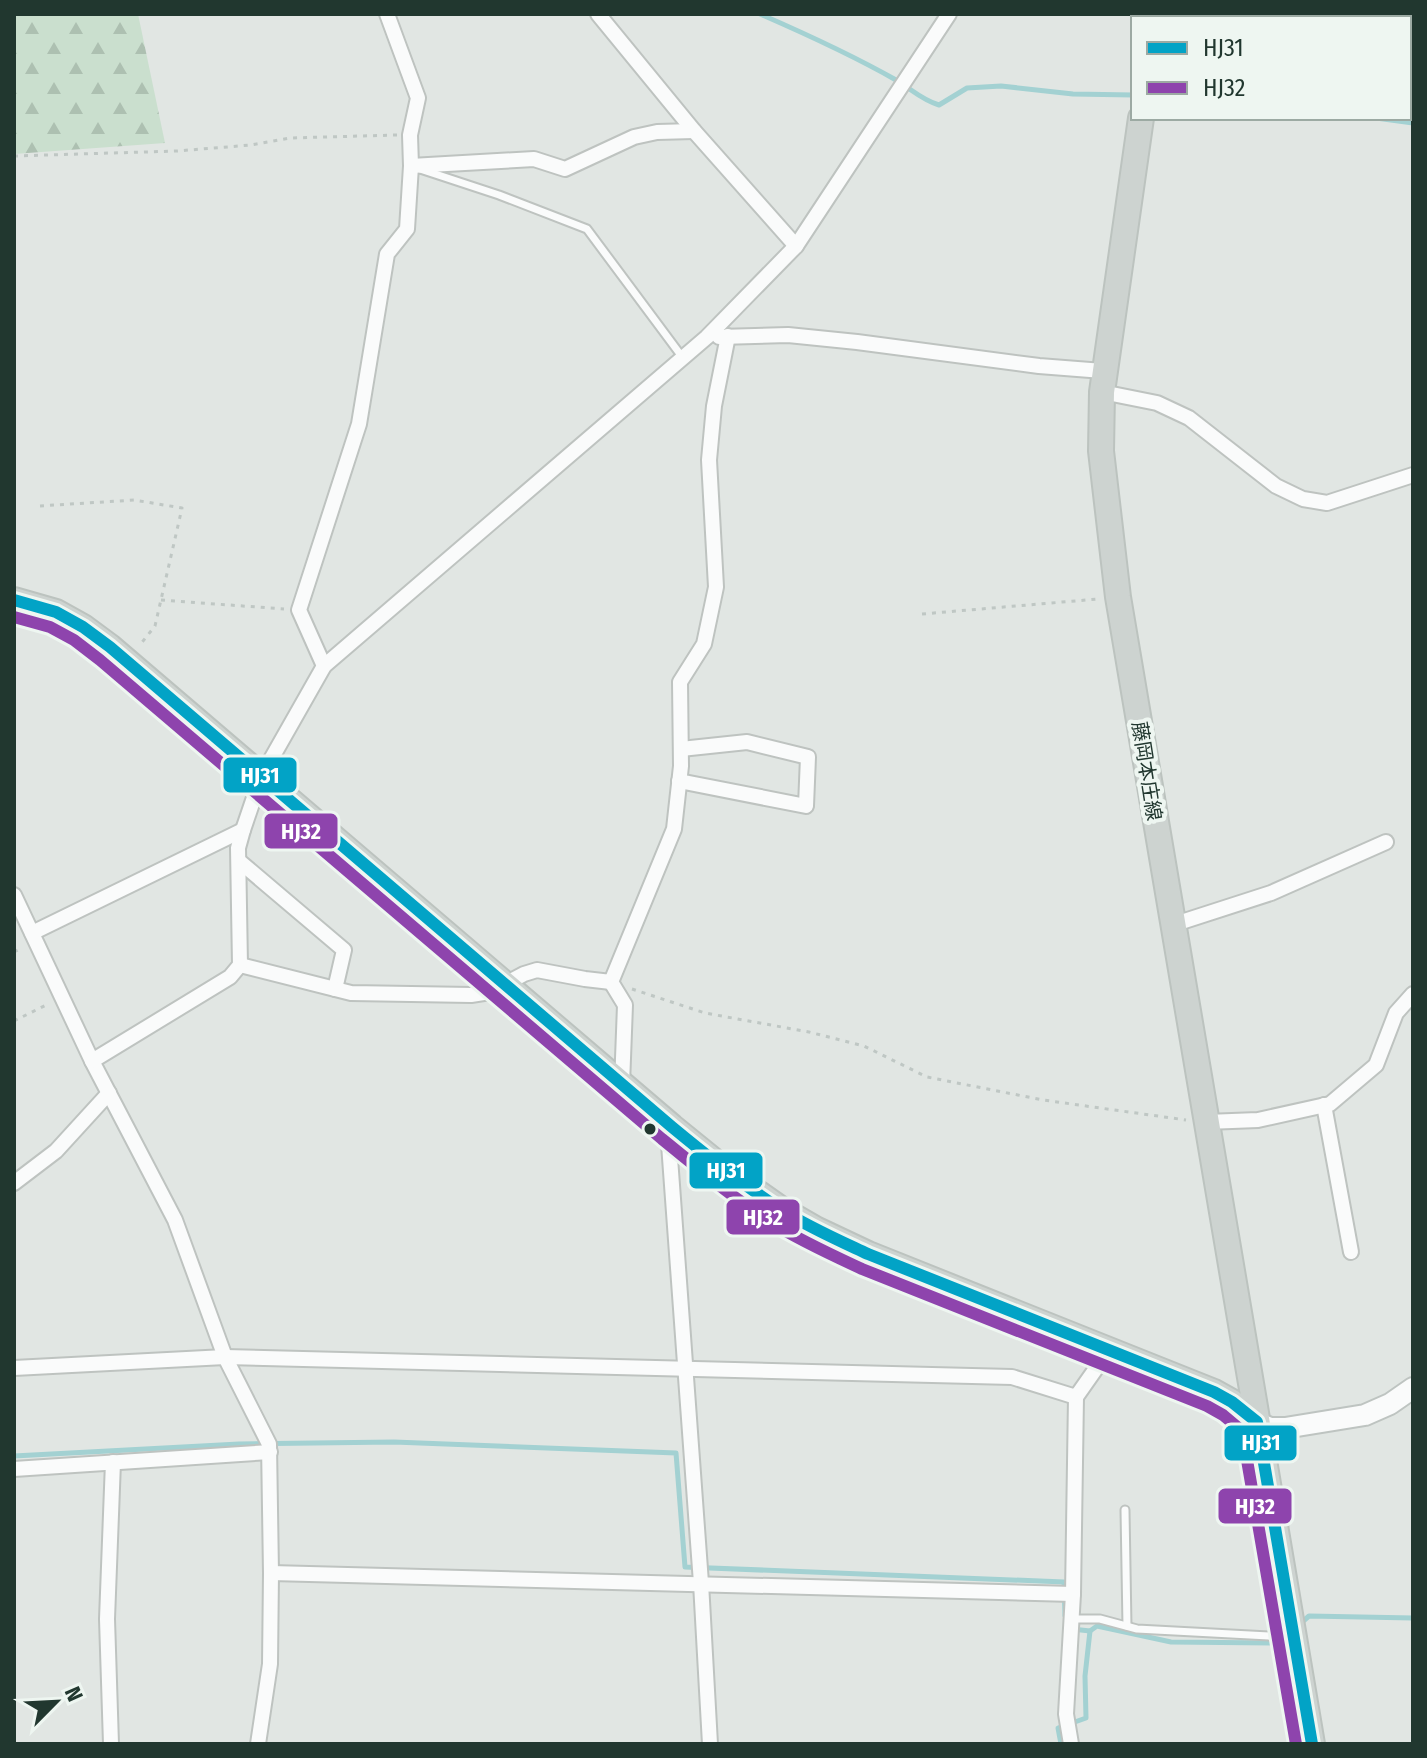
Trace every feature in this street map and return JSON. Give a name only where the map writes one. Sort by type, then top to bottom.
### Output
[{"type":"main road","name":"藤岡本庄線","points":[[1141,120],[1130,209],[1102,381],[1101,451],[1118,597],[1312,1744]]},
{"type":"main road","points":[[14,600],[56,612],[83,627],[128,662],[622,1086],[782,1210],[868,1254],[1214,1392],[1257,1422]]},
{"type":"street","points":[[324,666],[299,610],[359,424],[387,254],[407,229],[410,135],[418,98],[387,14]]},
{"type":"street","points":[[598,14],[694,131],[796,246]]},
{"type":"street","points":[[92,1061],[230,977],[240,965],[238,848],[243,830],[261,777],[324,666],[707,337],[796,246],[947,15]]},
{"type":"street","points":[[411,166],[534,159],[565,169],[634,137],[657,132],[694,131]]},
{"type":"street","points":[[707,337],[788,335],[815,338],[1039,366],[1102,381],[1189,418],[1276,486],[1303,499],[1327,503],[1413,475]]},
{"type":"street","points":[[611,982],[674,829],[681,749],[680,682],[704,644],[716,587],[709,460],[714,406],[728,336]]},
{"type":"street","points":[[679,781],[806,806],[808,757],[747,742],[681,749]]},
{"type":"street","points":[[32,933],[243,830]]},
{"type":"street","points":[[1172,925],[1271,893],[1386,842]]},
{"type":"street","points":[[239,861],[344,950],[335,989]]},
{"type":"street","points":[[14,895],[92,1061],[175,1220],[225,1357],[269,1444],[270,1664],[258,1744]]},
{"type":"street","points":[[240,965],[351,993],[471,995],[490,992],[537,970],[611,982]]},
{"type":"street","points":[[611,982],[625,1005],[622,1086]]},
{"type":"street","points":[[1206,1122],[1258,1120],[1330,1104],[1376,1065],[1396,1013],[1413,994]]},
{"type":"street","points":[[14,1183],[56,1151],[109,1093]]},
{"type":"street","points":[[1324,1105],[1351,1252]]},
{"type":"street","points":[[672,1127],[669,1144],[710,1744]]},
{"type":"street","points":[[1071,1744],[1066,1714],[1073,1594],[1076,1397],[1109,1350]]},
{"type":"street","points":[[14,1368],[225,1357],[1012,1377],[1076,1397]]},
{"type":"street","points":[[1257,1422],[1270,1428],[1285,1428],[1365,1415],[1390,1404],[1413,1388]]},
{"type":"street","points":[[14,1469],[270,1452]]},
{"type":"street","points":[[111,1744],[107,1619],[113,1462]]},
{"type":"street","points":[[271,1573],[1073,1594]]},
{"type":"lane","points":[[411,166],[587,229],[683,358]]},
{"type":"lane","points":[[1125,1510],[1127,1626]]},
{"type":"lane","points":[[1072,1619],[1100,1619],[1137,1629],[1269,1636],[1282,1641],[1294,1639]]},
{"type":"path","points":[[14,156],[177,151],[251,145],[290,138],[410,135]]},
{"type":"path","points":[[40,506],[134,500],[182,508],[155,626],[128,662]]},
{"type":"path","points":[[922,614],[1118,597]]},
{"type":"path","points":[[161,600],[299,610]]},
{"type":"path","points":[[611,982],[705,1013],[809,1032],[864,1046],[927,1077],[1043,1100],[1206,1122]]},
{"type":"path","points":[[14,1021],[62,997]]},
{"type":"green space","points":[[14,14],[138,14],[165,143],[14,154]]},
{"type":"waterway","points":[[760,14],[863,62],[939,105],[967,88],[1001,86],[1073,94],[1131,95]]},
{"type":"waterway","points":[[1391,120],[1413,123]]},
{"type":"waterway","points":[[14,1456],[239,1444],[394,1442],[676,1453],[685,1567],[1064,1582],[1065,1616]]},
{"type":"waterway","points":[[1301,1623],[1309,1616],[1413,1618]]},
{"type":"waterway","points":[[1072,1629],[1090,1631],[1097,1626],[1171,1642],[1275,1643],[1280,1639]]},
{"type":"waterway","points":[[1061,1744],[1058,1728],[1086,1718],[1085,1676],[1090,1631]]},
{"type":"transit line","name":"HJ31","points":[[14,600],[56,612],[110,647],[672,1127],[780,1209],[868,1254],[1214,1392],[1257,1422],[1312,1744]]},
{"type":"transit line","name":"HJ32","points":[[14,617],[50,627],[100,660],[662,1139],[772,1223],[862,1269],[1207,1406],[1242,1431],[1296,1744]]}]
